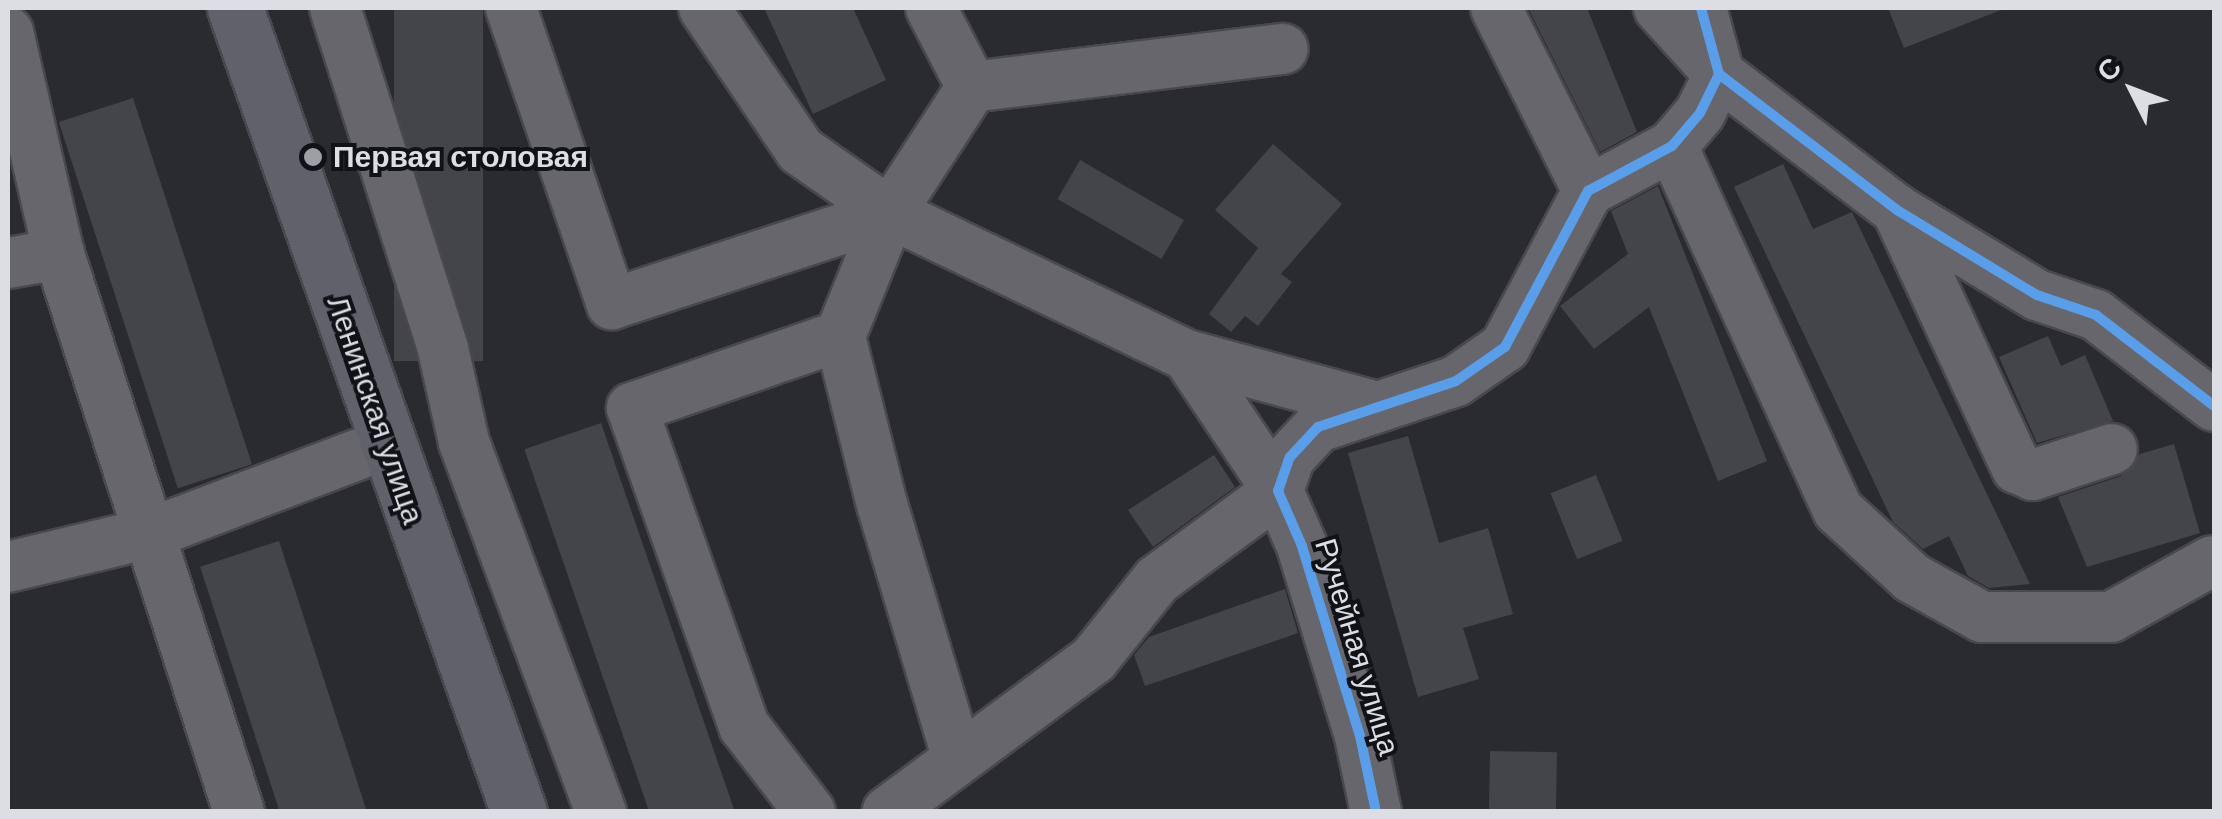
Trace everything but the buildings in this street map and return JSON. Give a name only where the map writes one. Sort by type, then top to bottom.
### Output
[{"type":"main road","name":"Ленинская улица","points":[[235,8],[519,812]]},
{"type":"street","points":[[335,8],[443,349],[464,442],[601,812]]},
{"type":"street","points":[[511,8],[612,304],[890,214]]},
{"type":"street","points":[[704,8],[800,150],[890,214],[1187,356],[1373,406]]},
{"type":"street","points":[[931,8],[972,87]]},
{"type":"street","points":[[1496,8],[1588,191]]},
{"type":"street","points":[[1659,8],[1719,74],[1897,210],[2037,295],[2096,316],[2214,406]]},
{"type":"street","points":[[887,812],[957,756],[1094,660],[1157,580],[1278,491],[1290,457],[1318,427],[1456,381],[1504,346],[1588,191],[1672,146],[1700,113],[1719,74],[1701,8]]},
{"type":"street","points":[[8,32],[59,254],[154,532],[239,812]]},
{"type":"street","points":[[972,87],[1282,49]]},
{"type":"street","points":[[957,756],[882,505],[840,336],[890,214],[972,87]]},
{"type":"street","points":[[1672,146],[1838,510],[1912,578],[1982,617],[2111,617],[2212,562]]},
{"type":"street","points":[[1897,210],[2017,468],[2034,475],[2112,450]]},
{"type":"street","points":[[8,263],[59,254]]},
{"type":"street","points":[[810,812],[744,726],[632,408],[840,336]]},
{"type":"street","name":"Ручейная улица","points":[[1187,356],[1278,491],[1302,546],[1360,736],[1376,812]]},
{"type":"street","points":[[8,567],[154,532],[359,454]]},
{"type":"cycle path","points":[[1376,812],[1360,736],[1302,546],[1278,491],[1290,457],[1318,427],[1456,381],[1505,347],[1588,191],[1672,146],[1700,113],[1719,74],[1701,8]]},
{"type":"cycle path","points":[[1719,74],[1897,210],[2037,295],[2096,315],[2214,406]]},
{"type":"place","name":"Первая столовая","points":[[313,157]]}]
